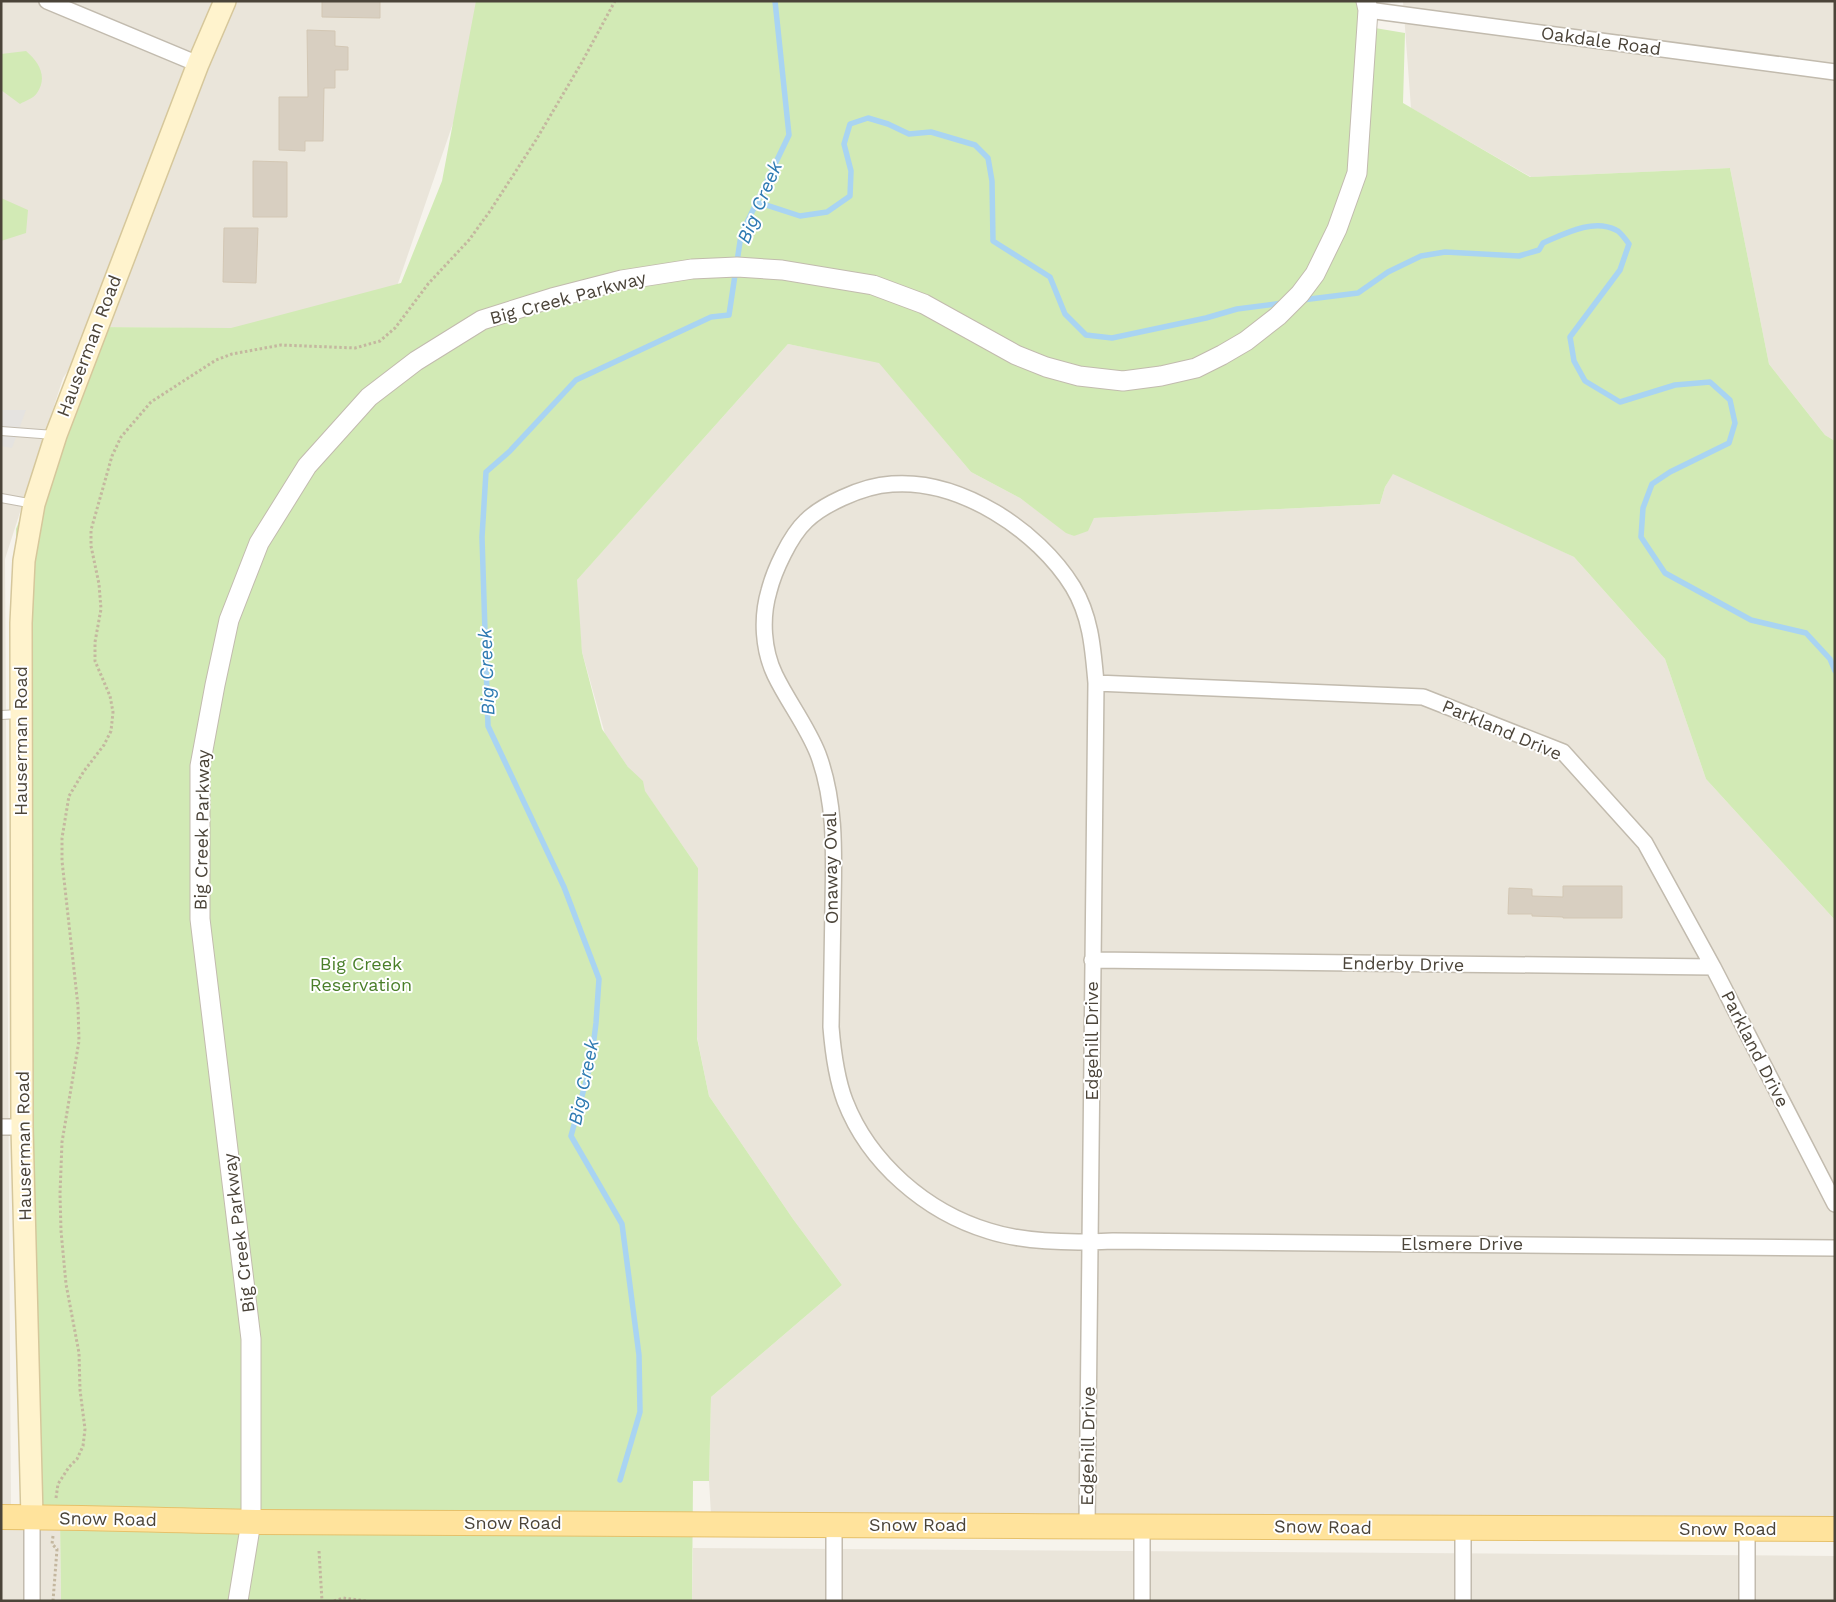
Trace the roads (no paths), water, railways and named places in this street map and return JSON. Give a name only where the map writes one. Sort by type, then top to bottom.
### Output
[{"type":"main road","name":"Hauserman Road","points":[[32,1517],[11,714],[24,561],[34,504],[56,435],[198,64],[225,1]]},
{"type":"main road","name":"Snow Road","points":[[1,1517],[251,1522],[1142,1525],[1464,1529],[1835,1529]]},
{"type":"street","points":[[47,1],[198,64]]},
{"type":"street","name":"Oakdale Road","points":[[1367,6],[1835,72]]},
{"type":"street","name":"Big Creek Parkway","points":[[238,1601],[251,1522],[251,1339],[200,919],[200,766],[230,620],[259,543],[306,466],[369,397],[416,361],[482,320],[552,298],[622,280],[692,269],[737,267],[782,270],[873,285],[924,304],[1016,355],[1046,367],[1079,376],[1123,381],[1161,376],[1196,368],[1246,341],[1278,316],[1300,294],[1315,274],[1337,229],[1357,172],[1367,6]]},
{"type":"street","name":"Onaway Oval","points":[[1058,565],[1032,540],[1004,518],[948,491],[920,485],[892,484],[869,488],[848,495],[826,506],[805,521],[775,572],[768,594],[764,633],[767,650],[775,674],[818,754],[828,793],[834,841],[832,1049],[845,1101],[856,1123],[868,1144],[908,1188],[934,1207],[961,1221],[990,1232],[1016,1237],[1090,1242]]},
{"type":"street","name":"Edgehill Drive","points":[[1058,565],[1074,588],[1086,615],[1093,646],[1096,683],[1087,1525]]},
{"type":"street","name":"Parkland Drive","points":[[1096,683],[1423,697],[1563,752],[1644,842],[1713,967],[1835,1204]]},
{"type":"street","name":"Enderby Drive","points":[[1092,960],[1713,967]]},
{"type":"street","points":[[1,1127],[22,1127]]},
{"type":"street","name":"Elsmere Drive","points":[[1090,1242],[1835,1248]]},
{"type":"street","points":[[32,1517],[32,1601]]},
{"type":"street","points":[[834,1525],[834,1601]]},
{"type":"street","points":[[1142,1525],[1142,1601]]},
{"type":"street","points":[[1463,1601],[1464,1529]]},
{"type":"street","points":[[1747,1529],[1747,1601]]},
{"type":"lane","points":[[1,431],[56,435]]},
{"type":"lane","points":[[1,498],[34,504]]},
{"type":"waterway","name":"Big Creek","points":[[620,1480],[640,1412],[639,1355],[622,1224],[571,1136],[591,1063],[599,979],[564,887],[488,726],[482,537],[486,472],[510,451],[576,380],[711,317],[729,315],[741,235],[789,135],[775,1]]},
{"type":"waterway","points":[[757,202],[800,216],[827,212],[850,196],[851,171],[844,144],[850,124],[868,118],[888,124],[909,134],[931,132],[975,145],[988,158],[992,181],[993,241],[1050,277],[1065,314],[1086,335],[1112,338],[1206,318],[1237,309],[1283,303]]},
{"type":"waterway","points":[[1302,300],[1358,293],[1388,272],[1421,256],[1445,252],[1519,256],[1539,250],[1543,243],[1588,226],[1607,227],[1618,231],[1629,244],[1620,270],[1570,337],[1574,361],[1585,381],[1620,402],[1675,385],[1710,382],[1730,400],[1735,423],[1729,443],[1670,472],[1652,484],[1643,508],[1641,537],[1665,573],[1751,620],[1806,633],[1830,659],[1835,671]]},
{"type":"park label","name":"Big Creek Reservation","points":[[361,974]]}]
